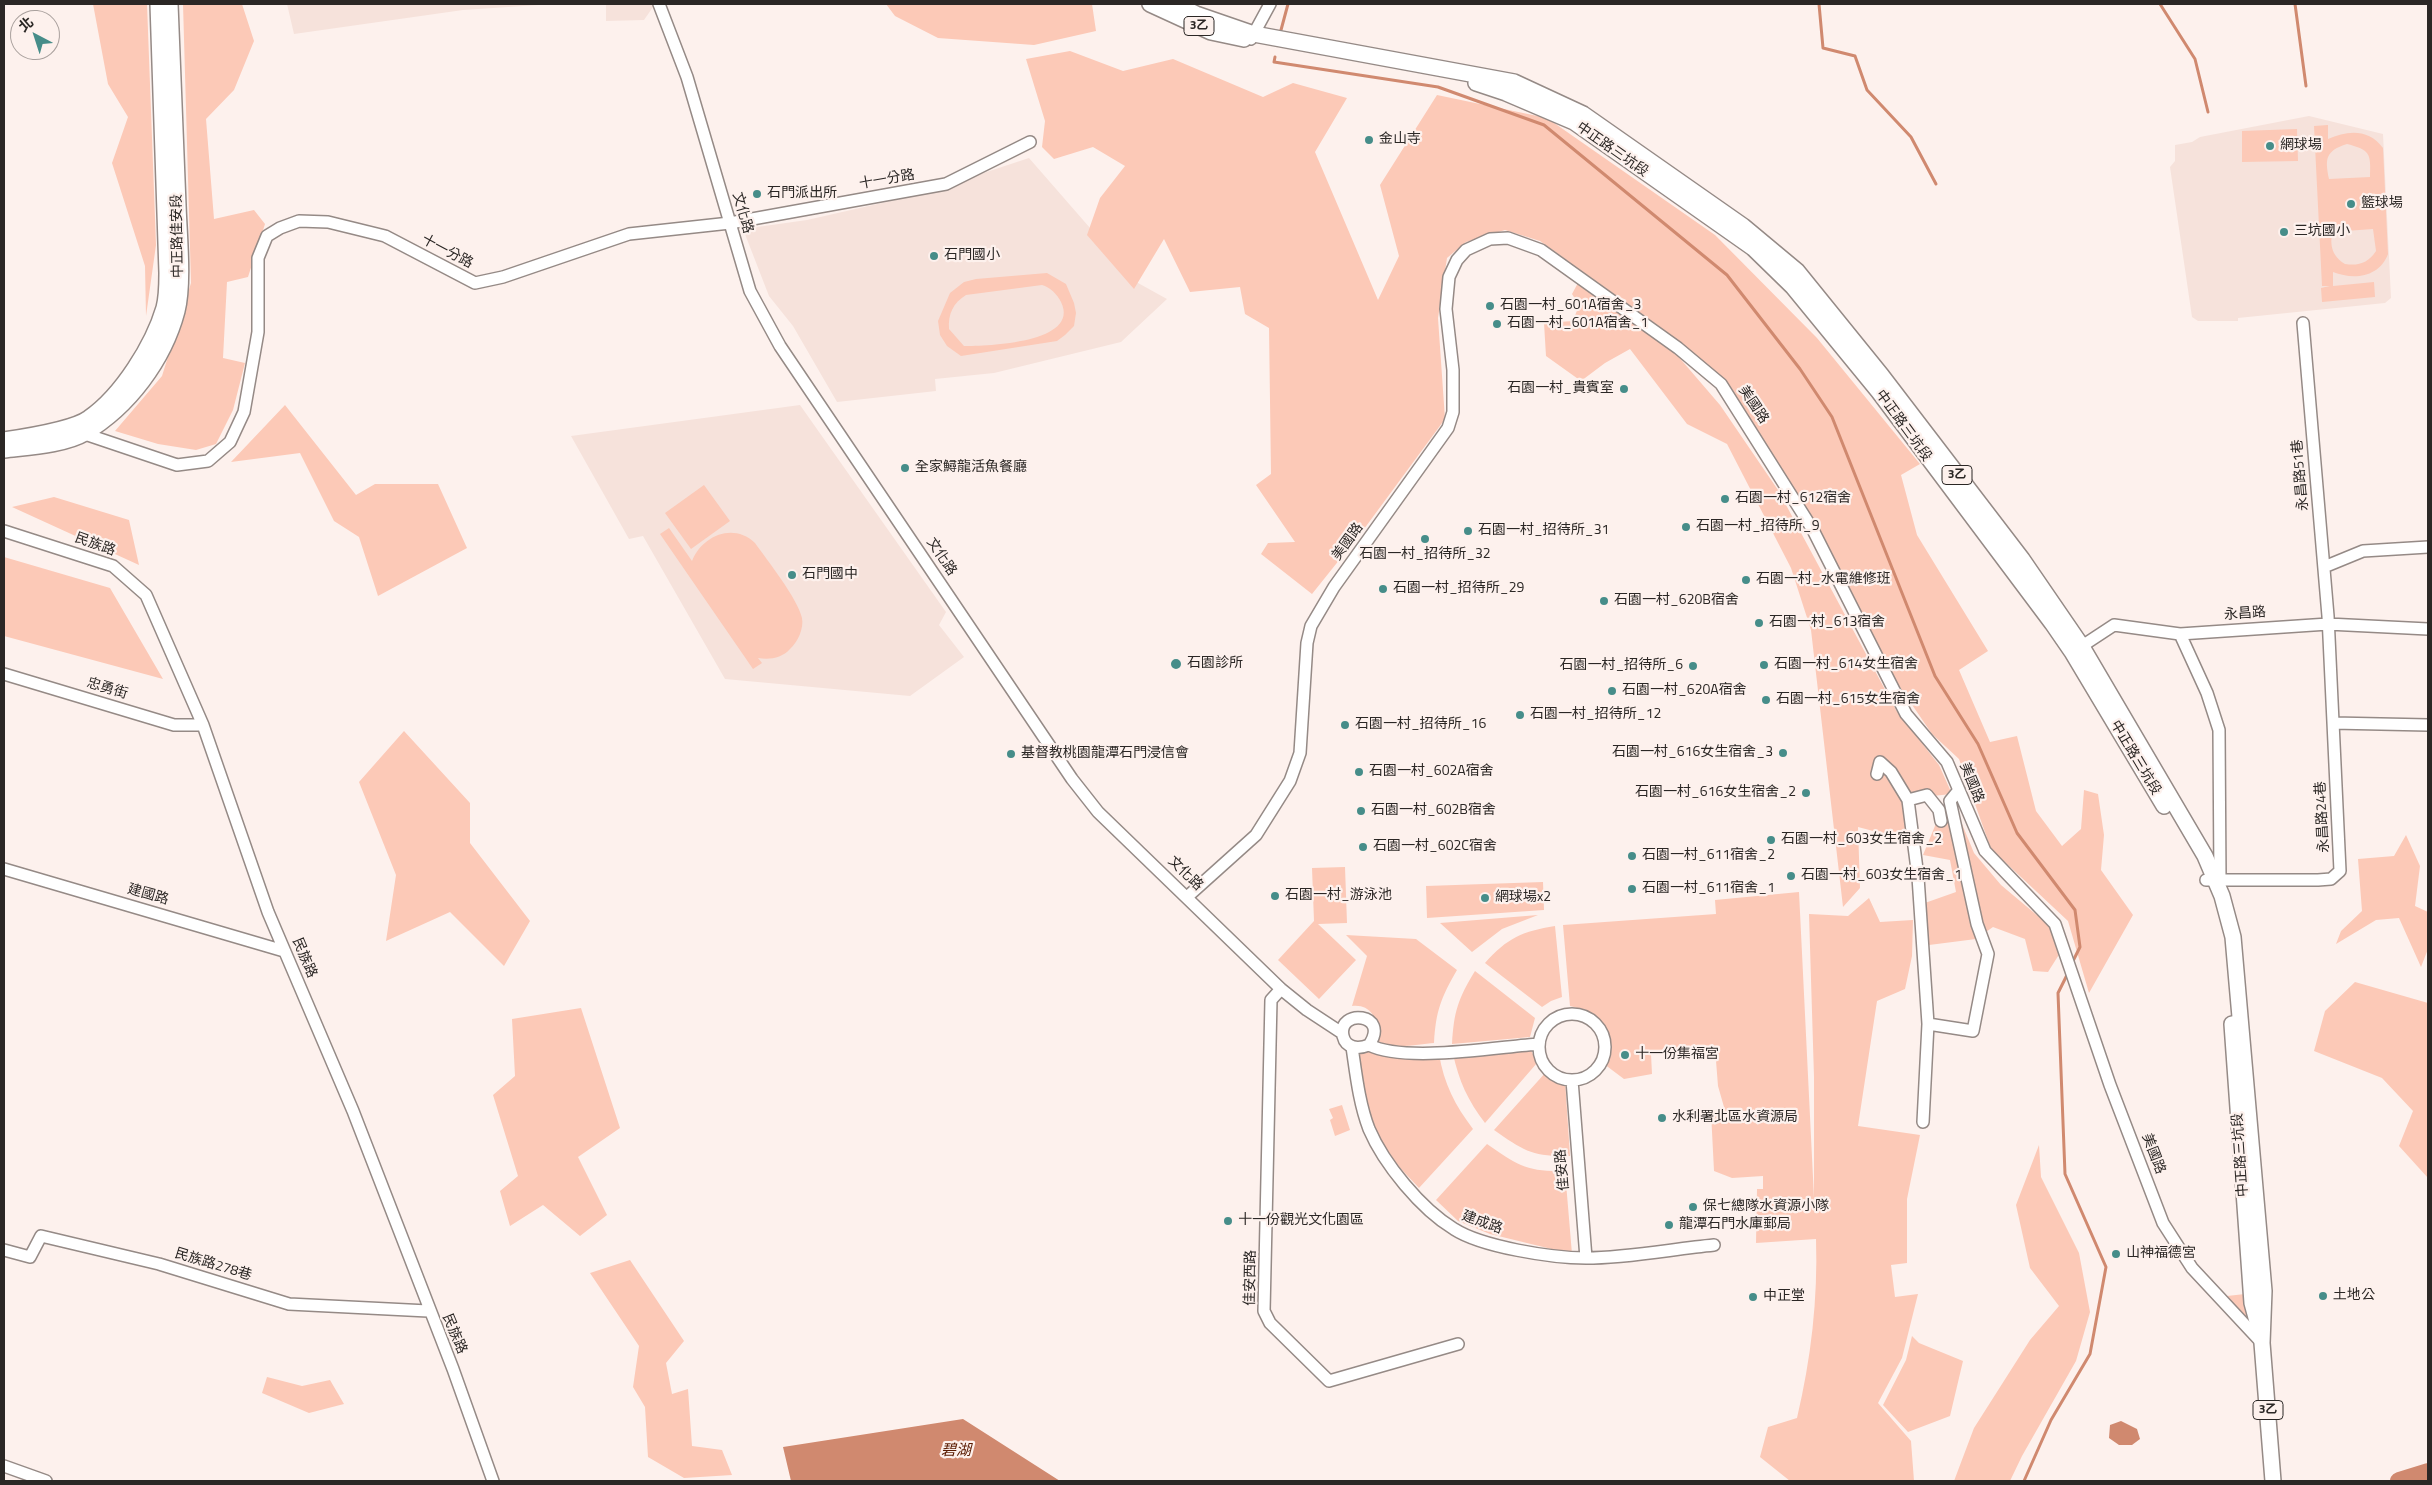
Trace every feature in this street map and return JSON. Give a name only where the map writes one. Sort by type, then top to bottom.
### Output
[{"type":"main road","name":"中正路佳安段","points":[[4,440],[37,435],[88,419],[111,397],[130,374],[154,338],[165,305],[167,273],[158,4]]},
{"type":"main road","name":"中正路佳安段","points":[[84,434],[112,412],[146,377],[165,347],[177,310],[180,259],[170,4]]},
{"type":"main road","name":"中正路三坑段","points":[[1150,4],[1211,32],[1252,37]]},
{"type":"main road","name":"中正路三坑段","points":[[1176,4],[1252,37],[1298,53],[1474,82],[1506,93],[1574,122],[1753,248],[1793,287],[1879,392],[2077,649],[2205,856],[2222,896],[2234,937],[2264,1291],[2262,1343],[2273,1480]]},
{"type":"main road","points":[[4,450],[42,445],[84,434]]},
{"type":"street","name":"文化路","points":[[659,4],[687,77],[750,291],[780,346],[1072,779],[1098,812],[1281,989],[1342,1033],[1344,1039],[1352,1047]]},
{"type":"street","points":[[1252,37],[1270,4]]},
{"type":"street","name":"十一分路","points":[[84,434],[177,465],[208,461],[230,442],[244,412],[258,332],[258,258],[267,236],[299,220],[328,222],[385,236],[475,284],[503,278],[629,234],[730,223],[946,184],[1030,142]]},
{"type":"street","name":"美國路","points":[[1187,897],[1256,835],[1290,781],[1300,753],[1307,644],[1311,626],[1334,587],[1448,428],[1453,412],[1453,370],[1446,309],[1449,277],[1457,260],[1466,250],[1490,239],[1508,238],[1541,250],[1678,348],[1721,384],[1813,530],[1906,714],[1946,762],[1984,852],[2055,924],[2060,934],[2072,978],[2163,1223],[2192,1268],[2262,1343]]},
{"type":"street","name":"永昌路51巷","points":[[2303,323],[2328,624]]},
{"type":"street","name":"民族路","points":[[4,531],[114,566],[146,595],[203,724],[268,912],[353,1111],[428,1311],[453,1369],[493,1481]]},
{"type":"street","points":[[2324,567],[2363,552],[2428,547]]},
{"type":"street","name":"永昌路","points":[[2077,649],[2114,625],[2180,634],[2328,624],[2428,629]]},
{"type":"street","name":"永昌路24巷","points":[[2214,881],[2331,879],[2340,871],[2328,624]]},
{"type":"street","points":[[2180,634],[2207,693],[2219,730],[2214,881]]},
{"type":"street","name":"忠勇街","points":[[4,674],[174,724],[203,724]]},
{"type":"street","points":[[2333,723],[2428,725]]},
{"type":"street","points":[[1877,774],[1880,762],[1891,772],[1908,800],[1918,877],[1928,1024],[1923,1122]]},
{"type":"street","points":[[1928,1024],[1973,1031],[1988,954],[1977,924],[1950,801],[1959,790]]},
{"type":"street","points":[[1908,800],[1927,795],[1939,810],[1941,821]]},
{"type":"street","name":"建國路","points":[[4,869],[284,951]]},
{"type":"street","name":"佳安西路","points":[[1281,989],[1271,1000],[1264,1311],[1270,1323],[1328,1381],[1458,1344]]},
{"type":"street","points":[[1572,1013],[1580,1014],[1595,1023],[1601,1030],[1605,1046],[1601,1063],[1589,1075],[1572,1080],[1559,1077],[1547,1069],[1540,1057],[1539,1044],[1547,1025],[1558,1016],[1572,1013]]},
{"type":"street","points":[[1342,1033],[1345,1024],[1352,1018],[1361,1016],[1369,1020],[1374,1028],[1374,1038],[1368,1045],[1361,1048],[1352,1047]]},
{"type":"street","points":[[1368,1045],[1379,1050],[1403,1053],[1444,1052],[1539,1044]]},
{"type":"street","name":"建成路","points":[[1352,1047],[1358,1088],[1369,1128],[1390,1168],[1422,1202],[1454,1230],[1487,1242],[1530,1254],[1586,1258],[1714,1245]]},
{"type":"street","name":"佳安路","points":[[1572,1080],[1586,1258]]},
{"type":"street","name":"民族路278巷","points":[[4,1250],[30,1257],[41,1236],[159,1264],[289,1304],[428,1311]]},
{"type":"street","points":[[4,1466],[46,1481]]},
{"type":"shaded area","points":[[93,4],[147,4],[156,245],[146,316],[145,266],[112,163],[128,117],[108,84]]},
{"type":"shaded area","points":[[183,4],[242,4],[254,41],[234,90],[206,119],[214,219],[254,210],[265,224],[248,277],[227,282],[223,358],[245,363],[233,410],[216,444],[196,450],[158,444],[115,431],[162,376],[191,283]]},
{"type":"shaded area","points":[[287,4],[554,4],[463,10],[294,34]]},
{"type":"shaded area","points":[[606,4],[652,4],[653,7],[644,20],[606,21]]},
{"type":"shaded area","points":[[886,4],[1092,4],[1096,31],[1034,45],[938,38],[895,16]]},
{"type":"shaded area","points":[[1070,51],[1123,71],[1173,59],[1263,97],[1293,83],[1347,98],[1315,152],[1378,300],[1399,256],[1380,185],[1437,95],[1547,118],[1715,235],[1817,338],[1920,464],[1901,475],[1917,535],[1988,651],[1959,670],[1990,742],[2017,736],[2036,811],[2062,846],[2081,829],[2084,790],[2098,794],[2104,835],[2101,870],[2133,915],[2089,993],[2068,921],[1991,849],[1959,759],[1932,734],[1891,674],[1764,441],[1678,340],[1540,241],[1505,230],[1466,242],[1447,258],[1438,318],[1445,419],[1364,529],[1312,594],[1261,554],[1268,543],[1295,542],[1256,485],[1271,474],[1269,328],[1245,314],[1240,287],[1190,292],[1164,239],[1134,289],[1087,235],[1100,198],[1125,166],[1093,147],[1054,159],[1042,147],[1045,121],[1026,59]]},
{"type":"shaded area","name":"三坑國小","points":[[2309,116],[2383,134],[2391,298],[2385,303],[2238,318],[2238,321],[2198,321],[2192,317],[2170,167],[2175,161],[2175,145],[2192,142],[2200,137]]},
{"type":"shaded area","points":[[2328,125],[2328,139],[2350,133],[2365,134],[2383,148],[2388,254],[2378,268],[2365,275],[2349,276],[2333,272],[2333,286],[2374,282],[2375,297],[2322,302],[2321,288],[2330,286],[2322,286],[2314,126]],"holes":[[[2347,144],[2360,148],[2368,154],[2370,177],[2329,179],[2328,157],[2334,150]],[[2373,229],[2376,251],[2370,258],[2363,263],[2350,265],[2337,258],[2331,242],[2332,232]]]},
{"type":"shaded area","name":"網球場","points":[[2297,129],[2298,161],[2242,162],[2242,131]]},
{"type":"shaded area","name":"石門國小","points":[[1029,158],[1138,283],[1167,299],[1121,342],[994,373],[935,379],[936,391],[837,402],[793,326],[769,296],[743,229],[807,220],[917,195]]},
{"type":"shaded area","points":[[1047,273],[1066,284],[1076,313],[1074,326],[1057,341],[961,356],[947,346],[940,335],[938,321],[950,293],[964,282],[976,279]],"holes":[[[1042,285],[1053,291],[1059,299],[1064,316],[1058,326],[1045,334],[1010,343],[964,346],[949,329],[949,318],[952,309],[966,295]]]},
{"type":"shaded area","points":[[1579,281],[1671,348],[1720,405],[1778,490],[1896,710],[1939,765],[1952,794],[1912,798],[1911,841],[1858,827],[1860,888],[1843,907],[1811,630],[1791,568],[1727,444],[1687,424],[1630,349],[1605,363],[1581,381],[1546,356],[1544,323],[1573,321],[1579,305],[1572,294]]},
{"type":"shaded area","points":[[285,405],[356,495],[375,484],[438,484],[467,548],[378,596],[359,537],[334,521],[300,453],[231,462]]},
{"type":"shaded area","name":"石門國中","points":[[800,405],[946,612],[939,625],[964,657],[910,696],[725,679],[643,536],[629,539],[571,436]]},
{"type":"shaded area","points":[[704,485],[730,521],[691,549],[665,513]]},
{"type":"shaded area","points":[[54,497],[129,520],[139,565],[12,507]]},
{"type":"shaded area","points":[[669,528],[692,561],[703,545],[719,535],[737,533],[755,543],[782,580],[799,610],[802,626],[796,643],[780,656],[767,659],[758,658],[762,663],[753,669],[660,534]]},
{"type":"shaded area","points":[[4,557],[110,588],[163,679],[4,636]]},
{"type":"shaded area","points":[[404,731],[470,803],[470,843],[530,921],[504,966],[450,912],[386,941],[396,875],[359,782]]},
{"type":"shaded area","points":[[1955,807],[1974,853],[2001,885],[2051,927],[2060,953],[2048,972],[2033,971],[2025,939],[1993,927],[1976,939],[1929,945],[1922,904],[1956,892],[1950,860],[1923,855],[1937,821]]},
{"type":"shaded area","points":[[2406,835],[2420,866],[2415,906],[2428,912],[2428,949],[2421,967],[2399,918],[2376,920],[2336,944],[2341,931],[2362,911],[2358,859],[2394,856]]},
{"type":"shaded area","points":[[1345,867],[1347,923],[1318,924],[1356,960],[1319,999],[1278,960],[1314,921],[1312,868]]},
{"type":"shaded area","name":"網球場x2","points":[[1543,882],[1544,910],[1427,918],[1426,886]]},
{"type":"shaded area","points":[[1799,892],[1814,1198],[1814,1077],[1809,914],[1848,916],[1869,898],[1880,922],[1913,920],[1912,956],[1905,989],[1877,1001],[1858,1126],[1920,1135],[1907,1199],[1907,1263],[1891,1265],[1895,1297],[1918,1294],[1902,1358],[1878,1403],[1911,1441],[1914,1481],[1790,1481],[1760,1457],[1768,1427],[1797,1418],[1806,1374],[1815,1306],[1816,1239],[1756,1243],[1757,1189],[1763,1189],[1763,1176],[1732,1178],[1714,1171],[1711,1112],[1721,1112],[1724,1107],[1718,1086],[1715,1048],[1651,1054],[1652,1074],[1624,1079],[1596,1058],[1602,1040],[1601,1032],[1594,1018],[1570,1006],[1563,925],[1716,914],[1715,900]]},
{"type":"shaded area","points":[[1538,915],[1502,929],[1472,952],[1440,923]]},
{"type":"shaded area","points":[[1555,926],[1562,997],[1542,1007],[1485,963],[1501,947],[1516,937],[1534,930]]},
{"type":"shaded area","points":[[1346,935],[1416,939],[1457,970],[1440,1005],[1434,1043],[1396,1046],[1377,1040],[1381,1031],[1374,1016],[1368,1009],[1352,1006],[1367,956]]},
{"type":"shaded area","points":[[1475,971],[1535,1018],[1530,1037],[1452,1044],[1458,1006]]},
{"type":"shaded area","points":[[2355,982],[2428,1003],[2428,1178],[2399,1146],[2413,1111],[2382,1078],[2314,1051],[2325,1011]]},
{"type":"shaded area","points":[[581,1008],[620,1128],[578,1157],[607,1215],[580,1236],[543,1205],[510,1226],[500,1191],[518,1176],[493,1095],[515,1076],[512,1019]]},
{"type":"shaded area","points":[[1373,1046],[1382,1055],[1403,1057],[1439,1054],[1451,1094],[1473,1129],[1419,1188],[1393,1159],[1372,1120],[1365,1092],[1358,1048]]},
{"type":"shaded area","points":[[1530,1048],[1537,1063],[1485,1123],[1465,1090],[1453,1054]]},
{"type":"shaded area","points":[[1546,1072],[1557,1079],[1565,1080],[1570,1156],[1538,1154],[1529,1151],[1521,1148],[1494,1130]]},
{"type":"shaded area","points":[[1342,1105],[1350,1130],[1335,1136],[1330,1120],[1333,1118],[1329,1109]]},
{"type":"shaded area","points":[[1487,1144],[1523,1166],[1541,1170],[1565,1171],[1572,1254],[1490,1234],[1458,1221],[1436,1200]]},
{"type":"shaded area","points":[[2039,1145],[2041,1177],[2079,1253],[2090,1312],[2076,1361],[2022,1456],[2010,1481],[1954,1481],[1974,1428],[2030,1340],[2059,1306],[2030,1268],[2016,1205]]},
{"type":"shaded area","points":[[630,1260],[684,1341],[666,1363],[672,1394],[688,1389],[692,1446],[722,1450],[732,1475],[684,1478],[648,1457],[645,1407],[633,1387],[639,1346],[590,1273]]},
{"type":"shaded area","points":[[2245,1294],[2247,1318],[2227,1296]]},
{"type":"shaded area","points":[[1912,1336],[1919,1343],[1963,1361],[1950,1416],[1908,1432],[1883,1405],[1906,1360]]},
{"type":"shaded area","points":[[267,1377],[302,1386],[330,1380],[344,1404],[309,1413],[262,1393]]},
{"type":"water","name":"碧湖","points":[[963,1419],[1060,1481],[791,1481],[783,1447]]},
{"type":"water","points":[[2121,1421],[2137,1429],[2140,1439],[2132,1445],[2119,1445],[2109,1438],[2110,1425]]},
{"type":"waterway","points":[[1281,30],[1288,4]]},
{"type":"waterway","points":[[1819,4],[1823,48],[1855,56],[1867,90],[1911,137],[1936,184]]},
{"type":"waterway","points":[[2160,4],[2195,59],[2208,112]]},
{"type":"waterway","points":[[2295,4],[2306,86]]},
{"type":"waterway","points":[[1275,57],[1274,62],[1438,87],[1544,125],[1727,275],[1800,369],[1832,417],[1935,676],[1978,744],[2017,833],[2075,910],[2080,947],[2072,963]]},
{"type":"waterway","points":[[2024,1481],[2051,1420],[2090,1354],[2106,1267],[2065,1174],[2058,993],[2068,973]]},
{"type":"waterway","points":[[2399,1481],[2428,1472]]},
{"type":"place","name":"金山寺","points":[[1369,140]]},
{"type":"place","name":"網球場","points":[[2270,146]]},
{"type":"place","name":"石門派出所","points":[[757,194]]},
{"type":"place","name":"籃球場","points":[[2351,204]]},
{"type":"place","name":"三坑國小","points":[[2284,232]]},
{"type":"place","name":"石門國小","points":[[934,256]]},
{"type":"place","name":"石園一村_601A宿舍_3","points":[[1490,306]]},
{"type":"place","name":"石園一村_601A宿舍_1","points":[[1497,324]]},
{"type":"place","name":"石園一村_貴賓室","points":[[1624,389]]},
{"type":"place","name":"全家鱘龍活魚餐廳","points":[[905,468]]},
{"type":"place","name":"石園一村_612宿舍","points":[[1725,499]]},
{"type":"place","name":"石園一村_招待所_9","points":[[1686,527]]},
{"type":"place","name":"石園一村_招待所_31","points":[[1468,531]]},
{"type":"place","name":"石園一村_招待所_32","points":[[1425,539]]},
{"type":"place","name":"石門國中","points":[[792,575]]},
{"type":"place","name":"石園一村_水電維修班","points":[[1746,580]]},
{"type":"place","name":"石園一村_招待所_29","points":[[1383,589]]},
{"type":"place","name":"石園一村_620B宿舍","points":[[1604,601]]},
{"type":"place","name":"石園一村_613宿舍","points":[[1759,623]]},
{"type":"place","name":"石園診所","points":[[1176,664]]},
{"type":"place","name":"石園一村_614女生宿舍","points":[[1764,665]]},
{"type":"place","name":"石園一村_招待所_6","points":[[1693,666]]},
{"type":"place","name":"石園一村_620A宿舍","points":[[1612,691]]},
{"type":"place","name":"石園一村_615女生宿舍","points":[[1766,700]]},
{"type":"place","name":"石園一村_招待所_12","points":[[1520,715]]},
{"type":"place","name":"石園一村_招待所_16","points":[[1345,725]]},
{"type":"place","name":"石園一村_616女生宿舍_3","points":[[1783,753]]},
{"type":"place","name":"基督教桃園龍潭石門浸信會","points":[[1011,754]]},
{"type":"place","name":"石園一村_602A宿舍","points":[[1359,772]]},
{"type":"place","name":"石園一村_616女生宿舍_2","points":[[1806,793]]},
{"type":"place","name":"石園一村_602B宿舍","points":[[1361,811]]},
{"type":"place","name":"石園一村_603女生宿舍_2","points":[[1771,840]]},
{"type":"place","name":"石園一村_602C宿舍","points":[[1363,847]]},
{"type":"place","name":"石園一村_611宿舍_2","points":[[1632,856]]},
{"type":"place","name":"石園一村_603女生宿舍_1","points":[[1791,876]]},
{"type":"place","name":"石園一村_611宿舍_1","points":[[1632,889]]},
{"type":"place","name":"石園一村_游泳池","points":[[1275,896]]},
{"type":"place","name":"網球場x2","points":[[1485,898]]},
{"type":"place","name":"十一份集福宮","points":[[1625,1055]]},
{"type":"place","name":"水利署北區水資源局","points":[[1662,1118]]},
{"type":"place","name":"保七總隊水資源小隊","points":[[1693,1207]]},
{"type":"place","name":"十一份觀光文化園區","points":[[1228,1221]]},
{"type":"place","name":"龍潭石門水庫郵局","points":[[1669,1225]]},
{"type":"place","name":"山神福德宮","points":[[2116,1254]]},
{"type":"place","name":"土地公","points":[[2323,1296]]},
{"type":"place","name":"中正堂","points":[[1753,1297]]}]
